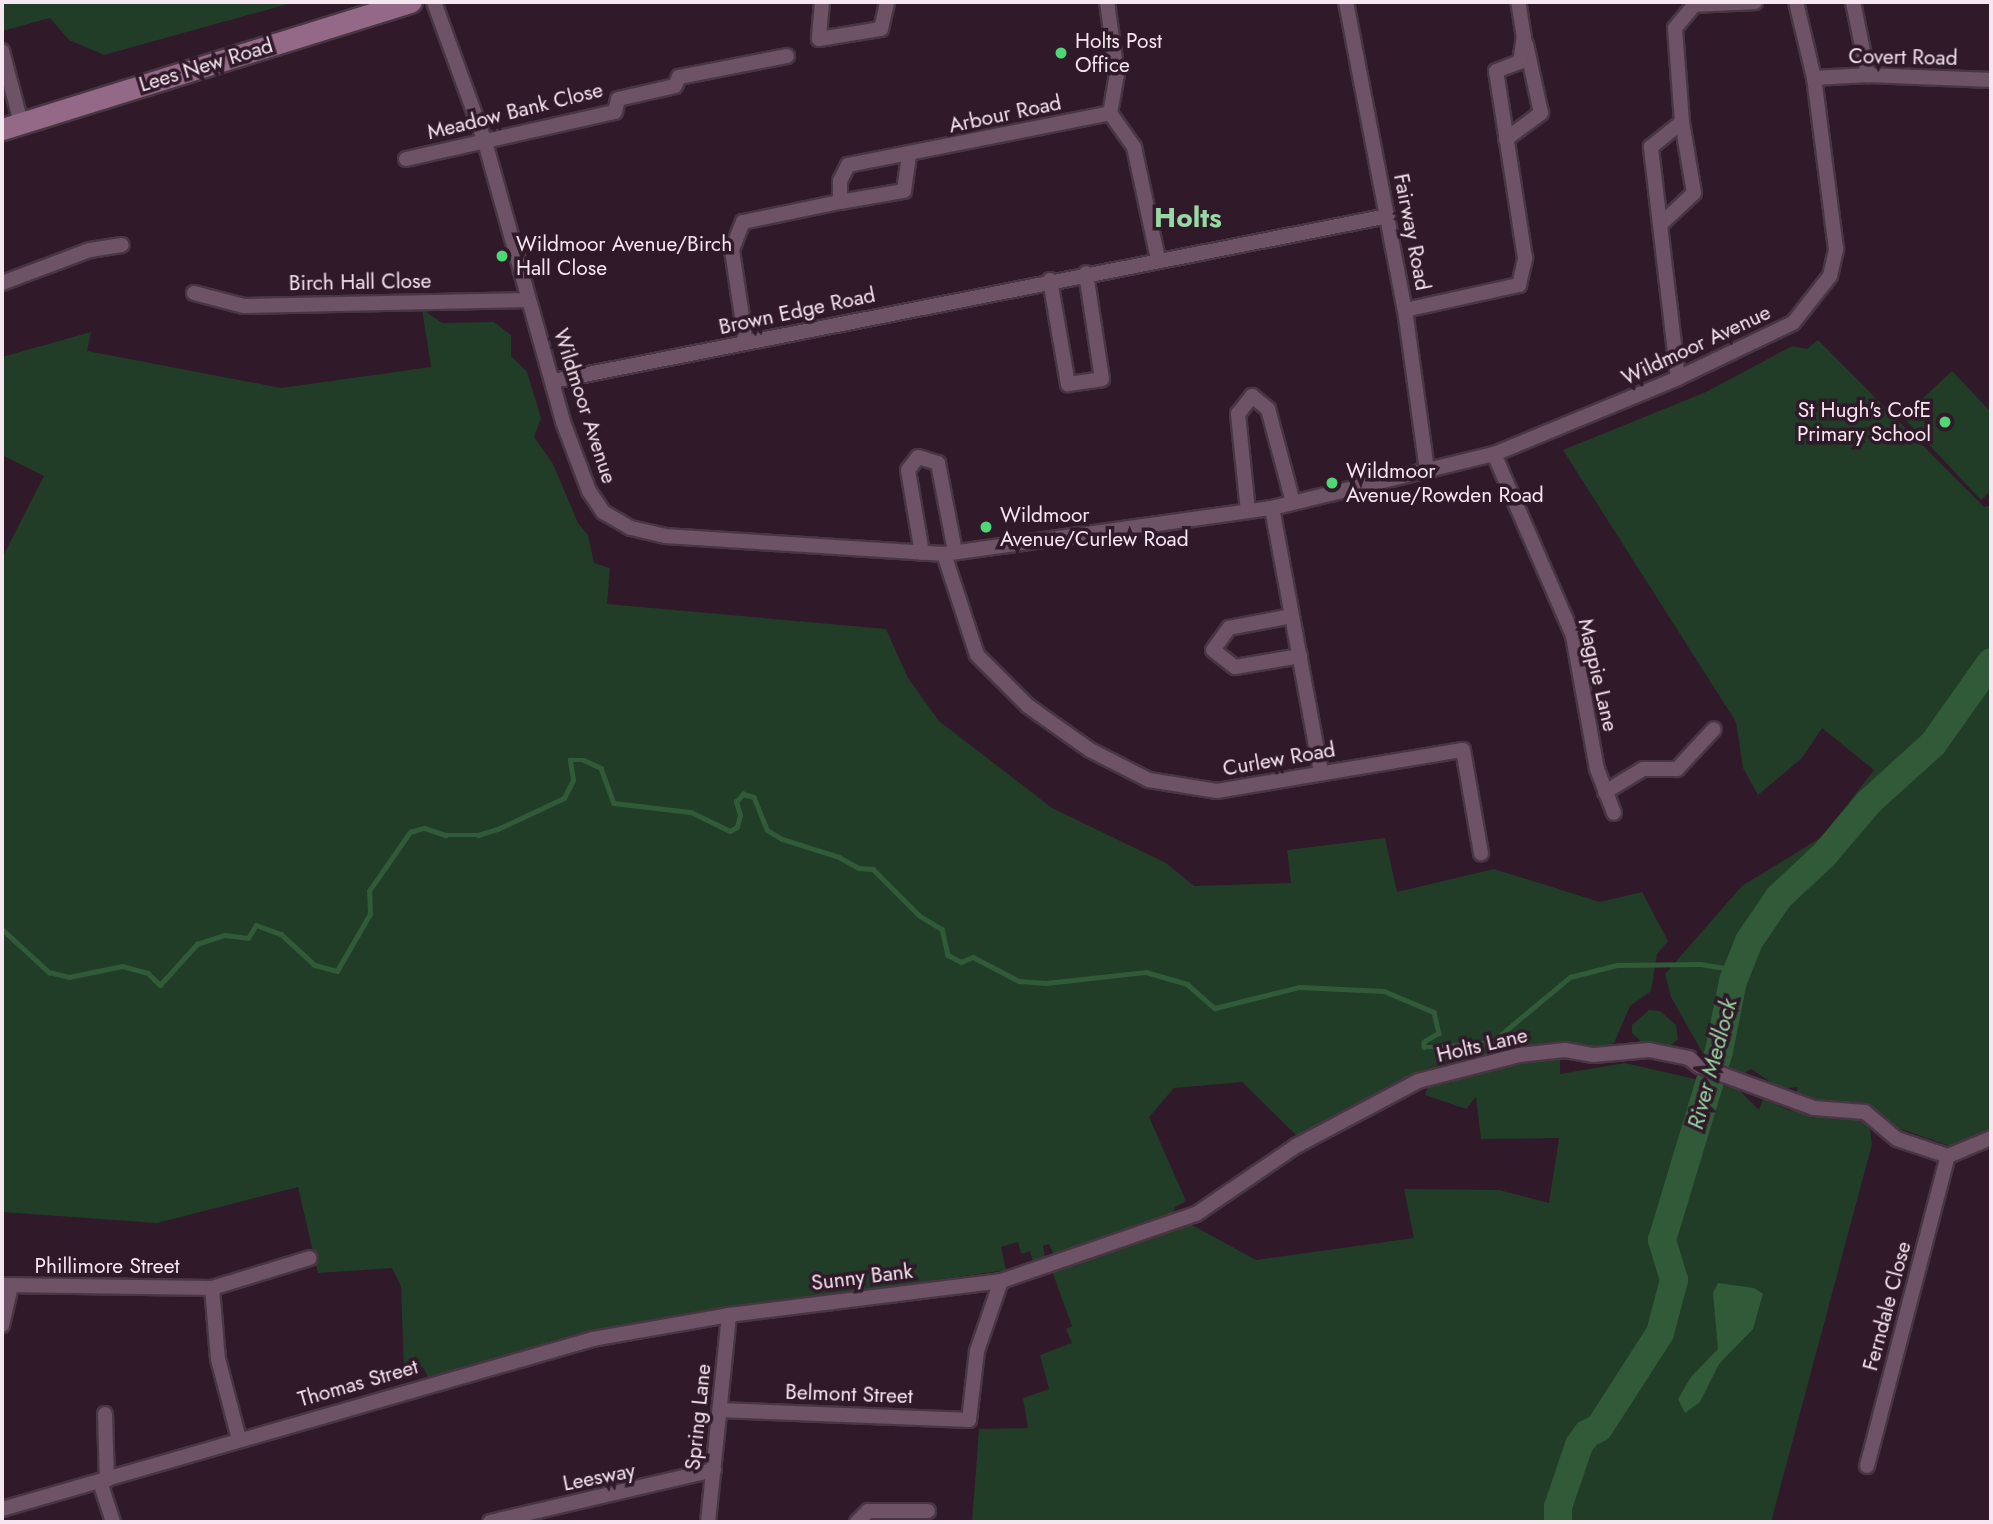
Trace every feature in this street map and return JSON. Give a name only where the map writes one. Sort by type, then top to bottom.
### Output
[{"type":"street","name":"Lees New Road","points":[[11,126],[411,2]]},
{"type":"street","name":"Wildmoor Avenue","points":[[434,2],[485,142],[552,381],[589,491],[615,521],[665,536],[922,553],[949,553],[1272,508],[1494,454],[1678,378],[1793,323],[1830,276],[1836,249],[1814,79],[1796,2]]},
{"type":"street","points":[[822,2],[819,39],[881,29],[887,2]]},
{"type":"street","points":[[1107,2],[1117,74],[1110,113],[1135,147],[1158,259]]},
{"type":"street","name":"Fairway Road","points":[[1346,2],[1405,310],[1427,471]]},
{"type":"street","points":[[1506,139],[1541,113],[1518,2]]},
{"type":"street","points":[[1661,223],[1694,193],[1682,122],[1675,28],[1694,5],[1755,2]]},
{"type":"street","points":[[1853,2],[1868,75]]},
{"type":"street","points":[[1405,310],[1519,285],[1525,258],[1496,71],[1520,62],[1524,38]]},
{"type":"street","points":[[2,51],[11,126]]},
{"type":"street","name":"Meadow Bank Close","points":[[406,159],[615,112],[618,99],[676,86],[679,77],[787,56]]},
{"type":"street","name":"Covert Road","points":[[1814,79],[1868,75],[1991,80]]},
{"type":"street","name":"Arbour Road","points":[[840,202],[840,181],[848,165],[1110,113]]},
{"type":"street","points":[[1678,378],[1651,147],[1682,122]]},
{"type":"street","points":[[746,343],[732,250],[743,222],[904,191],[909,155]]},
{"type":"street","name":"Brown Edge Road","points":[[552,381],[1049,280],[1388,216]]},
{"type":"street","points":[[2,283],[90,250],[122,245]]},
{"type":"street","points":[[1049,280],[1068,384],[1102,379],[1086,273]]},
{"type":"street","name":"Birch Hall Close","points":[[194,293],[244,306],[529,300]]},
{"type":"street","points":[[1248,511],[1238,414],[1252,397],[1268,409],[1293,502]]},
{"type":"street","name":"Magpie Lane","points":[[1494,454],[1573,636],[1605,792],[1614,813]]},
{"type":"street","points":[[922,553],[908,470],[918,457],[938,463],[949,553]]},
{"type":"street","points":[[1272,508],[1321,773]]},
{"type":"street","name":"Curlew Road","points":[[949,553],[945,569],[977,655],[1028,706],[1090,750],[1149,780],[1217,791],[1464,750],[1482,853]]},
{"type":"street","points":[[1292,616],[1229,628],[1213,650],[1235,667],[1300,656]]},
{"type":"street","points":[[1605,792],[1643,769],[1677,769],[1714,729]]},
{"type":"street","name":"Holts Lane","points":[[1001,1281],[1196,1214],[1296,1146],[1418,1081],[1519,1055],[1565,1050],[1594,1055],[1649,1050],[1689,1058],[1699,1066],[1814,1108],[1873,1115],[1896,1139],[1948,1156]]},
{"type":"street","points":[[1948,1156],[1991,1138]]},
{"type":"street","name":"Ferndale Close","points":[[1867,1466],[1948,1156]]},
{"type":"street","name":"Phillimore Street","points":[[6,1286],[212,1288],[310,1258]]},
{"type":"street","name":"Sunny Bank","points":[[729,1315],[1001,1281]]},
{"type":"street","name":"Belmont Street","points":[[720,1410],[969,1420],[972,1414],[977,1351],[1001,1281]]},
{"type":"street","points":[[2,1325],[6,1286]]},
{"type":"street","points":[[212,1288],[218,1359],[239,1439]]},
{"type":"street","name":"Spring Lane","points":[[708,1522],[729,1315]]},
{"type":"street","name":"Thomas Street","points":[[2,1509],[593,1339],[729,1315]]},
{"type":"street","points":[[106,1414],[103,1481],[113,1522]]},
{"type":"street","name":"Leesway","points":[[490,1522],[714,1470]]},
{"type":"street","points":[[858,1522],[868,1511],[928,1511]]},
{"type":"shaded area","points":[[2,2],[295,2],[104,55],[69,40],[50,18],[2,31]]},
{"type":"shaded area","points":[[422,309],[442,323],[494,322],[511,335],[511,356],[527,372],[541,418],[534,437],[553,464],[578,523],[588,535],[594,563],[610,568],[607,604],[886,629],[908,678],[939,721],[1052,808],[1166,863],[1194,886],[1291,883],[1287,850],[1385,838],[1397,892],[1494,869],[1600,902],[1642,892],[1668,941],[1657,954],[1651,991],[1630,1006],[1614,1043],[1600,1049],[1548,1042],[1425,1069],[1298,1137],[1242,1082],[1174,1088],[1149,1117],[1186,1201],[1175,1207],[1171,1219],[1055,1257],[1049,1244],[1043,1246],[1045,1258],[1033,1262],[1030,1251],[1021,1254],[1018,1242],[1001,1247],[1006,1270],[716,1312],[429,1379],[423,1367],[404,1369],[401,1286],[392,1268],[318,1273],[298,1187],[157,1223],[2,1212],[2,558],[44,476],[2,455],[2,357],[91,332],[87,351],[281,388],[431,367]]},
{"type":"shaded area","points":[[1818,340],[1984,507],[1991,505],[1991,1130],[1953,1147],[1898,1128],[1866,1104],[1872,1144],[1771,1522],[972,1522],[979,1429],[1028,1428],[1023,1398],[1049,1389],[1040,1355],[1072,1343],[1066,1329],[1072,1326],[1052,1271],[1192,1225],[1256,1260],[1414,1238],[1404,1189],[1499,1190],[1549,1203],[1559,1138],[1481,1139],[1476,1097],[1466,1109],[1425,1095],[1430,1081],[1515,1060],[1560,1057],[1560,1074],[1625,1063],[1738,1089],[1759,1110],[1763,1099],[1791,1111],[1798,1087],[1781,1089],[1751,1069],[1743,1074],[1706,1059],[1671,997],[1665,974],[1742,886],[1822,837],[1874,770],[1822,728],[1802,758],[1758,795],[1743,768],[1736,722],[1563,450],[1706,392],[1792,346],[1807,349]]},
{"type":"shaded area","points":[[1952,371],[1991,412],[1991,491],[1981,500],[1903,417]]},
{"type":"shaded area","points":[[1649,1010],[1660,1011],[1676,1025],[1678,1039],[1671,1045],[1646,1046],[1632,1033],[1632,1025]]},
{"type":"shaded area","points":[[1718,1283],[1754,1288],[1763,1294],[1753,1329],[1719,1364],[1700,1402],[1685,1413],[1678,1399],[1691,1377],[1718,1349],[1713,1293]]},
{"type":"waterway","name":"River Medlock","points":[[1558,1522],[1558,1507],[1579,1445],[1587,1434],[1599,1428],[1660,1333],[1674,1280],[1662,1240],[1719,1051],[1733,981],[1749,941],[1779,897],[1824,855],[1869,802],[1933,744],[1991,662]]},
{"type":"waterway","points":[[2,929],[49,972],[69,977],[122,966],[148,973],[160,985],[197,944],[225,935],[248,938],[256,925],[281,934],[315,965],[337,971],[370,914],[369,891],[410,832],[424,828],[446,835],[478,835],[498,829],[564,798],[573,780],[570,760],[584,760],[601,768],[614,803],[691,812],[730,831],[737,827],[740,815],[736,802],[743,794],[754,797],[767,830],[782,839],[839,857],[859,868],[873,869],[920,916],[942,929],[948,955],[961,962],[973,957],[1019,981],[1046,983],[1146,972],[1187,984],[1215,1008],[1299,987],[1384,991],[1434,1012],[1439,1033],[1424,1042],[1424,1047],[1435,1047],[1492,1042],[1570,977],[1617,965],[1700,964],[1737,970]]},
{"type":"place","name":"Holts Post Office","points":[[1061,53]]},
{"type":"place","name":"Wildmoor Avenue/Birch Hall Close","points":[[502,256]]},
{"type":"place","name":"St Hugh's CofE Primary School","points":[[1945,422]]},
{"type":"place","name":"Wildmoor Avenue/Rowden Road","points":[[1332,483]]},
{"type":"place","name":"Wildmoor Avenue/Curlew Road","points":[[986,527]]},
{"type":"district","name":"Holts","points":[[1188,218]]}]
